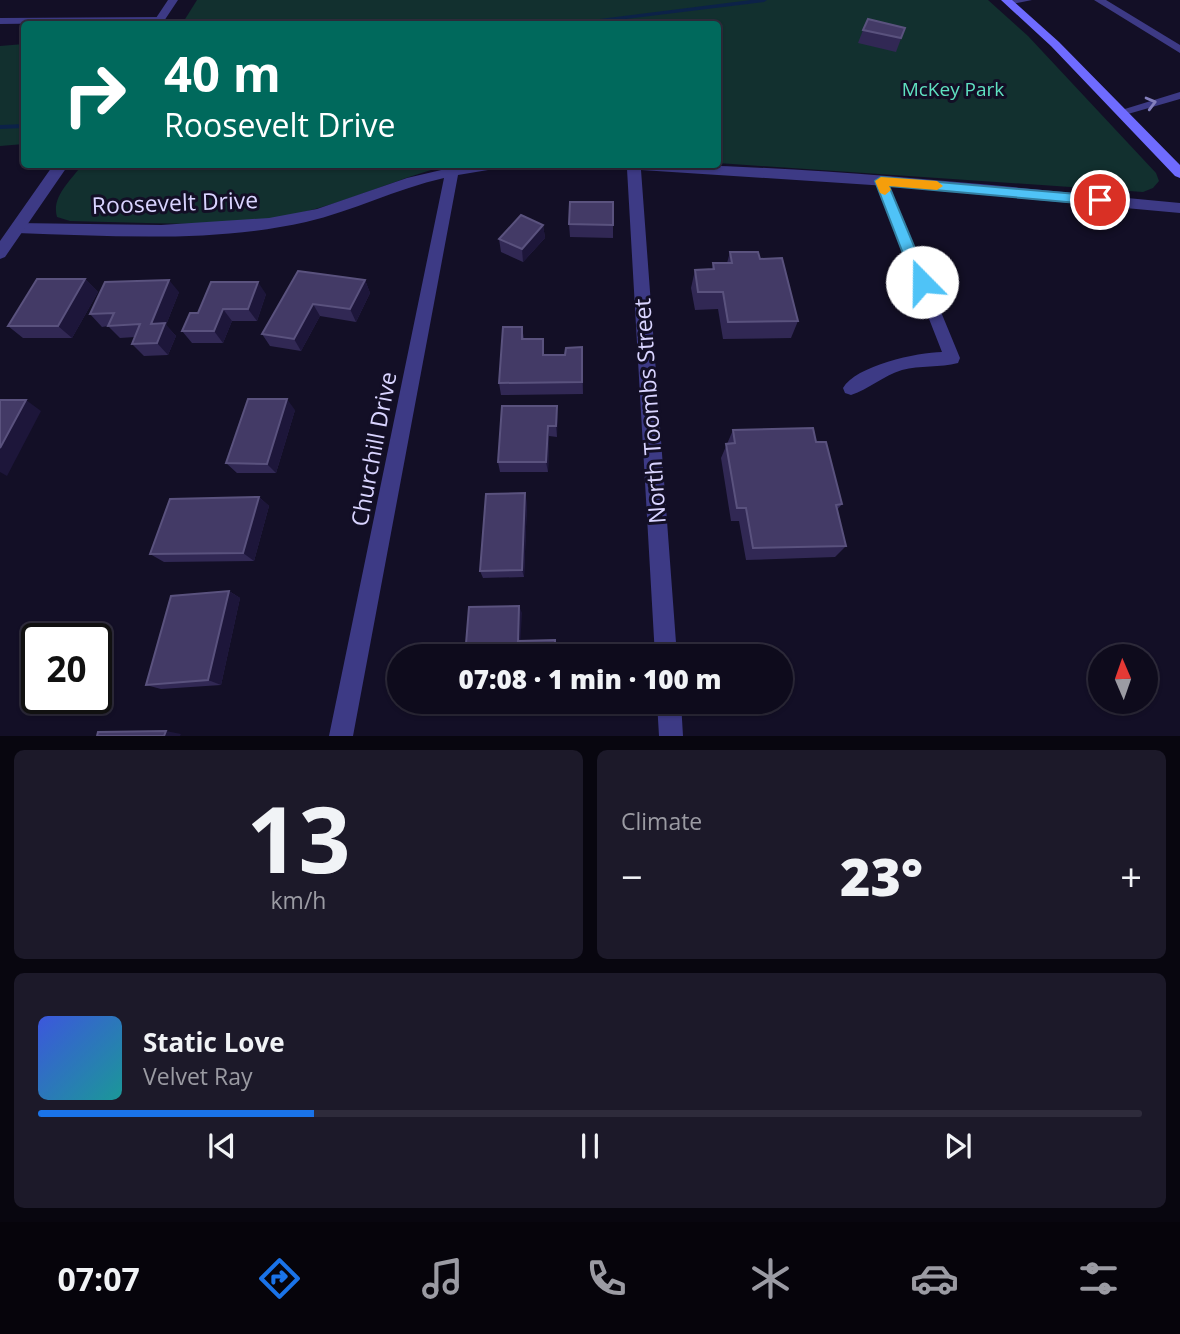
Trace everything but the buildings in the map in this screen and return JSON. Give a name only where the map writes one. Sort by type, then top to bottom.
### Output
[{"type":"main road","points":[[1008,2],[1180,173]]},
{"type":"street","points":[[160,21],[173,0]]},
{"type":"street","points":[[0,21],[21,21]]},
{"type":"street","points":[[0,253],[59,168]]},
{"type":"street","name":"Roosevelt Drive","points":[[17,228],[147,231],[262,224],[360,202],[402,185],[474,168]]},
{"type":"street","name":"North Toombs Street","points":[[634,168],[665,644]]},
{"type":"street","points":[[680,168],[881,181],[1180,208]]},
{"type":"street","name":"Churchill Drive","points":[[341,736],[453,172]]},
{"type":"street","points":[[669,714],[671,736]]},
{"type":"lane","points":[[1008,2],[1027,0]]},
{"type":"lane","points":[[1099,0],[1180,50]]},
{"type":"lane","points":[[1159,37],[1180,32]]},
{"type":"lane","points":[[1121,112],[1180,95]]},
{"type":"lane","points":[[851,388],[880,370],[917,358],[952,358],[881,181]]},
{"type":"green space","name":"McKey Park","points":[[197,0],[988,0],[1028,36],[1156,173],[1159,181],[1153,188],[1143,192],[721,163],[721,21],[184,21]]},
{"type":"green space","points":[[21,44],[21,144],[0,146],[0,46]]},
{"type":"green space","points":[[80,168],[439,168],[297,214],[223,223],[70,221],[57,217],[56,210],[59,196]]},
{"type":"waterway","points":[[600,21],[764,0]]},
{"type":"waterway","points":[[0,127],[21,126]]},
{"type":"slow traffic","points":[[885,190],[881,181],[937,186]]},
{"type":"route","points":[[922,282],[881,181],[1100,200]]}]
